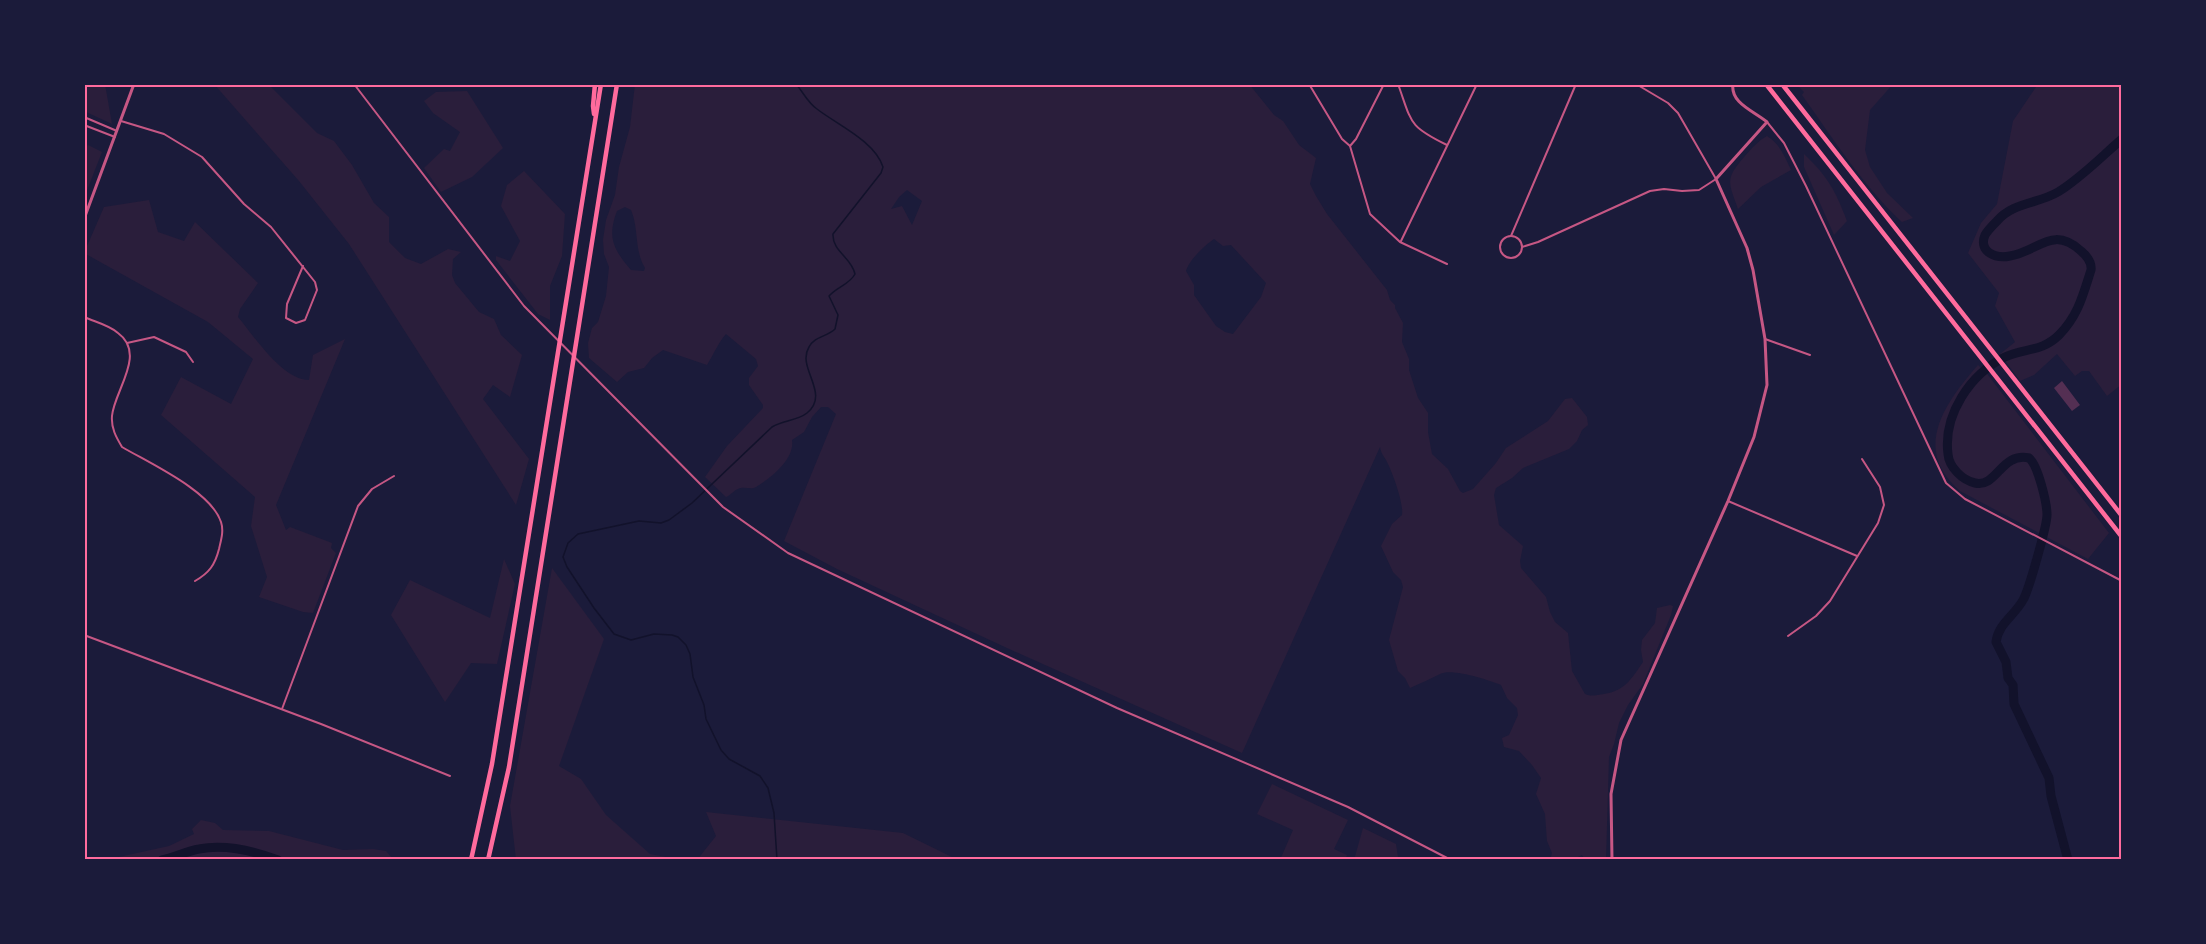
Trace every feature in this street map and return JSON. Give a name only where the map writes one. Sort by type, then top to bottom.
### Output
[{"type":"highway","points":[[595,84],[593,106],[595,118]]},
{"type":"highway","points":[[471,860],[492,765],[601,84]]},
{"type":"highway","points":[[488,860],[507,776],[618,84]]},
{"type":"highway","points":[[1766,84],[2122,537]]},
{"type":"highway","points":[[1782,84],[2122,516]]},
{"type":"street","points":[[84,219],[134,84]]},
{"type":"street","points":[[354,84],[501,278],[546,329],[723,507],[788,553],[1117,708],[1348,807],[1451,860]]},
{"type":"street","points":[[1309,84],[1342,139],[1350,146],[1370,214],[1400,242],[1447,264]]},
{"type":"street","points":[[1350,146],[1356,139],[1384,84]]},
{"type":"street","points":[[1398,84],[1412,124],[1424,134],[1447,145]]},
{"type":"street","points":[[1400,242],[1477,84]]},
{"type":"street","points":[[1511,236],[1576,84]]},
{"type":"street","points":[[1612,860],[1611,794],[1621,740],[1728,501],[1754,437],[1767,385],[1765,339],[1747,248],[1716,178],[1678,113],[1668,103],[1636,84]]},
{"type":"street","points":[[1733,84],[1732,91],[1737,101],[1767,122],[1784,143],[1946,483],[1965,499],[2122,581]]},
{"type":"street","points":[[84,117],[117,131]]},
{"type":"street","points":[[122,121],[174,139],[202,157],[244,204],[271,227],[303,266],[315,282],[317,290],[305,320],[296,323],[286,318],[287,304],[303,266]]},
{"type":"street","points":[[1522,247],[1538,242],[1650,191],[1699,190],[1716,178],[1767,122]]},
{"type":"street","points":[[84,125],[115,137]]},
{"type":"street","points":[[1511,236],[1518,239],[1522,247],[1516,258],[1504,256],[1501,251],[1501,244],[1505,238],[1511,236]]},
{"type":"street","points":[[84,317],[121,334],[127,343],[129,366],[112,414],[117,440],[122,447],[191,489],[216,512],[221,522],[223,533],[214,564],[208,574],[195,581]]},
{"type":"street","points":[[127,343],[154,337],[186,352],[193,362]]},
{"type":"street","points":[[1765,339],[1810,355]]},
{"type":"street","points":[[1788,636],[1816,616],[1830,601],[1878,523],[1884,505],[1880,487],[1862,459]]},
{"type":"street","points":[[282,709],[358,506],[372,489],[394,476]]},
{"type":"street","points":[[1728,501],[1857,556]]},
{"type":"street","points":[[84,635],[282,709],[450,776]]},
{"type":"shaded area","points":[[84,84],[105,84],[112,124],[84,111]]},
{"type":"shaded area","points":[[214,84],[268,84],[317,133],[334,141],[352,165],[374,203],[389,217],[389,242],[405,258],[421,264],[448,249],[461,252],[453,259],[452,275],[455,283],[479,312],[494,319],[501,335],[522,355],[510,397],[493,385],[483,399],[529,459],[516,505],[349,244],[299,181]]},
{"type":"shaded area","points":[[635,84],[1249,84],[1274,115],[1283,121],[1299,145],[1316,158],[1310,184],[1316,196],[1327,214],[1387,290],[1390,300],[1395,305],[1403,323],[1402,342],[1409,359],[1409,370],[1418,398],[1428,413],[1428,432],[1432,454],[1448,469],[1460,491],[1463,493],[1473,489],[1506,448],[1548,421],[1565,399],[1572,398],[1587,417],[1588,425],[1569,449],[1523,468],[1496,488],[1494,495],[1499,525],[1523,546],[1521,568],[1546,597],[1555,622],[1568,633],[1572,671],[1585,694],[1594,696],[1611,692],[1627,683],[1643,662],[1642,640],[1655,623],[1657,608],[1673,606],[1643,684],[1619,723],[1609,757],[1606,860],[1585,860],[1582,855],[1572,860],[1550,860],[1552,853],[1547,841],[1545,814],[1536,794],[1541,778],[1519,751],[1504,747],[1502,738],[1509,735],[1518,715],[1517,708],[1507,698],[1501,685],[1453,672],[1440,674],[1410,688],[1398,671],[1389,640],[1403,587],[1381,546],[1392,524],[1402,515],[1402,510],[1394,479],[1380,447],[1242,753],[1007,648],[837,569],[784,541],[836,414],[828,407],[821,407],[812,417],[804,432],[792,440],[790,454],[775,473],[756,487],[740,488],[726,497],[705,477],[727,446],[763,408],[749,385],[749,378],[758,366],[756,359],[726,334],[707,365],[663,350],[644,368],[628,372],[617,382],[589,358],[588,343],[592,328],[598,322],[606,296],[609,267],[604,254],[603,240],[606,220],[615,195],[619,167],[630,127]],"holes":[[[907,190],[922,201],[912,225],[902,206],[891,209]],[[625,207],[631,210],[644,271],[631,270],[616,249],[612,228],[617,211]],[[1214,239],[1223,246],[1231,245],[1266,283],[1261,297],[1233,334],[1216,326],[1194,295],[1194,285],[1186,271],[1202,249]]]},
{"type":"shaded area","points":[[1796,84],[1893,84],[1870,110],[1865,150],[1870,167],[1887,193],[1913,218],[1902,222],[1888,208],[1862,178],[1802,95],[1804,92]]},
{"type":"shaded area","points":[[2038,84],[2122,84],[2122,384],[2107,396],[2089,371],[2082,371],[2075,376],[2057,354],[2034,375],[2020,381],[2000,354],[2015,342],[1995,306],[1999,293],[1968,253],[1981,223],[1997,204],[2013,121]]},
{"type":"shaded area","points":[[467,91],[503,148],[472,177],[441,192],[424,168],[444,149],[450,151],[460,132],[433,113],[424,101],[436,92]]},
{"type":"shaded area","points":[[1767,136],[1779,147],[1791,170],[1761,187],[1738,209],[1732,192],[1731,175],[1750,150]]},
{"type":"shaded area","points":[[88,145],[102,152],[84,198],[84,150]]},
{"type":"shaded area","points":[[1804,154],[1830,185],[1847,221],[1834,235],[1804,167]]},
{"type":"shaded area","points":[[524,171],[565,214],[562,256],[550,286],[550,320],[538,314],[496,260],[496,256],[510,261],[520,241],[501,206],[507,185]]},
{"type":"shaded area","points":[[149,200],[158,232],[184,241],[195,222],[258,283],[240,309],[238,317],[269,356],[289,373],[309,380],[313,355],[345,339],[276,505],[286,530],[290,527],[332,543],[331,548],[336,553],[313,613],[303,612],[259,597],[267,577],[251,526],[255,497],[161,415],[181,377],[231,404],[253,359],[208,322],[84,253],[104,207]]},
{"type":"shaded area","points":[[1978,365],[2109,533],[2088,559],[1960,491],[1945,475],[1938,459],[1935,443],[1938,426],[1954,395]]},
{"type":"shaded area","points":[[504,559],[515,584],[497,664],[471,663],[445,702],[391,615],[410,580],[490,618]]},
{"type":"shaded area","points":[[552,568],[604,639],[559,766],[581,779],[606,815],[650,854],[682,860],[516,860],[510,806]]},
{"type":"shaded area","points":[[1272,784],[1348,820],[1334,849],[1347,855],[1345,860],[1280,860],[1293,830],[1257,814]]},
{"type":"shaded area","points":[[706,812],[903,833],[958,860],[697,860],[716,836]]},
{"type":"shaded area","points":[[201,820],[215,823],[223,830],[269,831],[343,850],[386,851],[394,860],[105,860],[169,846],[194,834],[192,829]]},
{"type":"shaded area","points":[[1363,828],[1396,844],[1400,860],[1354,860]]},
{"type":"building","points":[[2062,381],[2080,405],[2072,411],[2054,388]]},
{"type":"waterway","points":[[777,860],[774,813],[768,788],[760,776],[729,759],[721,750],[706,719],[686,645],[678,637],[672,635],[654,634],[631,640],[614,634],[594,608],[563,557],[568,543],[578,534],[639,521],[661,523],[669,520],[692,503],[772,427],[803,416],[813,405],[816,397],[815,389],[806,355],[814,341],[835,329],[838,315],[829,296],[855,274],[850,263],[836,245],[833,234],[881,173],[883,167],[879,158],[864,141],[814,107],[796,84]]},
{"type":"waterway","points":[[2068,860],[2051,796],[2049,778],[2014,704],[2013,685],[2008,678],[2006,662],[1996,642],[2003,625],[2023,600],[2037,558],[2047,515],[2041,485],[2036,468],[2029,458],[2012,460],[1989,480],[1982,483],[1965,479],[1951,464],[1948,439],[1950,425],[1962,397],[1981,374],[1992,364],[2005,357],[2046,344],[2066,328],[2079,305],[2091,270],[2090,262],[2085,255],[2062,240],[2045,242],[2005,257],[1994,255],[1986,250],[1983,241],[1985,235],[2010,210],[2050,196],[2067,186],[2122,139]]},
{"type":"waterway","points":[[162,860],[194,850],[219,847],[249,851],[278,860]]}]
